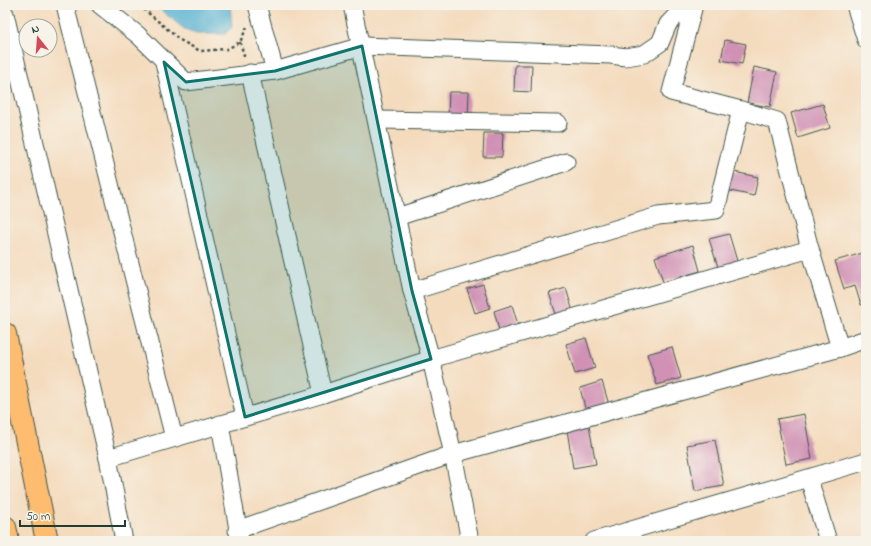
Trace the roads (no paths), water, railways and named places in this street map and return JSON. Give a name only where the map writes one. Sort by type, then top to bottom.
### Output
[{"type":"highway","points":[[5,334],[47,541]]},
{"type":"highway","points":[[5,527],[8,541]]},
{"type":"street","points":[[65,5],[174,438]]},
{"type":"street","points":[[100,5],[138,35],[186,82],[275,71],[362,46],[610,55],[626,57],[644,54],[660,43],[668,24],[686,5]]},
{"type":"street","points":[[257,5],[275,71]]},
{"type":"street","points":[[352,5],[362,46],[412,291],[431,360],[453,454],[470,541]]},
{"type":"street","points":[[694,5],[671,92],[777,121],[810,249],[840,348]]},
{"type":"street","points":[[854,5],[866,40]]},
{"type":"street","points":[[5,14],[108,458],[124,541]]},
{"type":"street","points":[[164,62],[245,416]]},
{"type":"street","points":[[250,74],[323,394]]},
{"type":"street","points":[[412,291],[658,216],[716,210],[741,110]]},
{"type":"street","points":[[377,120],[558,123]]},
{"type":"street","points":[[397,217],[566,162]]},
{"type":"street","points":[[108,458],[431,360],[810,249]]},
{"type":"street","points":[[220,424],[238,535],[453,454],[840,348],[866,339]]},
{"type":"street","points":[[594,541],[866,461]]},
{"type":"street","points":[[809,479],[828,541]]},
{"type":"water","points":[[155,5],[230,5],[232,27],[225,34],[196,34],[183,28]]}]
